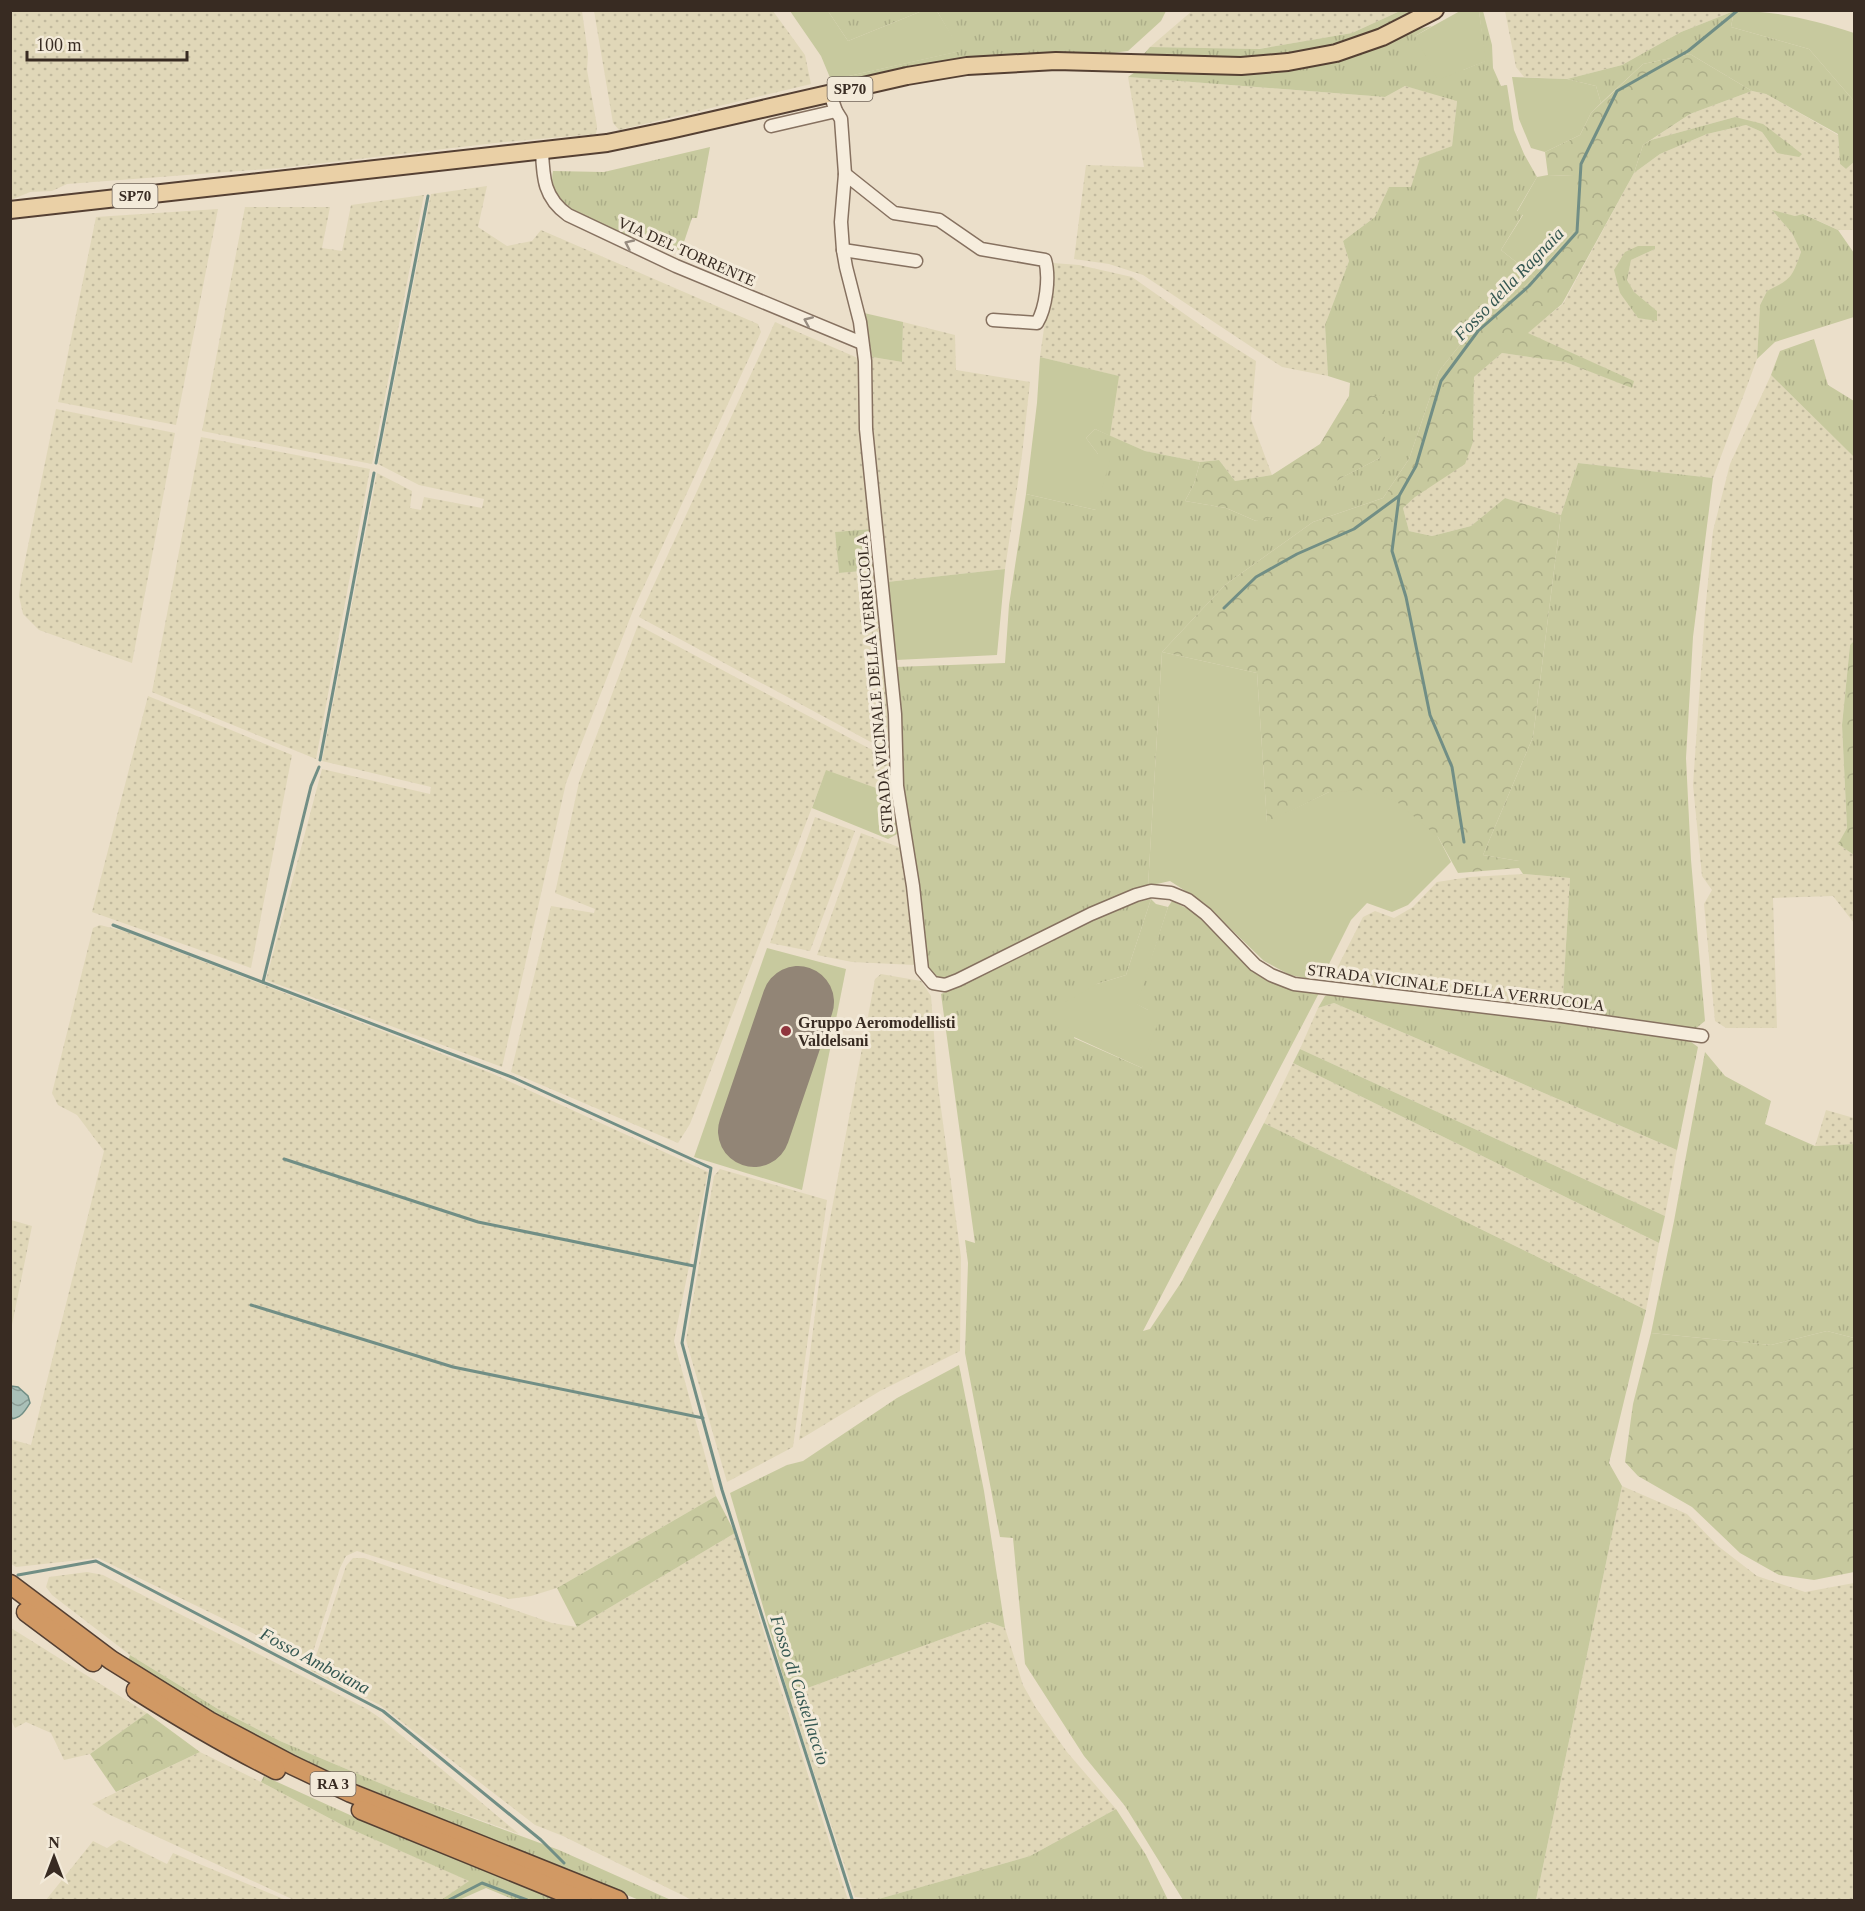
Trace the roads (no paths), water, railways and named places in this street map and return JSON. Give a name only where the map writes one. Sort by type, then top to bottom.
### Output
[{"type":"highway","name":"RA 3","points":[[10,1584],[103,1669],[246,1755],[338,1801],[582,1900]]},
{"type":"highway","name":"RA 3","points":[[10,1600],[208,1720],[292,1765],[351,1793],[618,1900]]},
{"type":"main road","name":"SP70","points":[[10,210],[607,143],[946,69],[1008,63],[1090,62],[1241,66],[1288,62],[1336,53],[1372,40],[1435,10]]},
{"type":"street","points":[[830,93],[841,119],[845,174],[841,222],[843,250],[860,322],[862,343]]},
{"type":"street","points":[[771,126],[836,111]]},
{"type":"street","name":"VIA DEL TORRENTE","points":[[542,151],[544,182],[548,192],[555,205],[568,215],[676,266],[862,343]]},
{"type":"street","points":[[845,174],[894,213],[939,220],[981,249],[1045,260],[1048,270],[1043,314],[1037,323],[993,320]]},
{"type":"street","points":[[843,250],[916,261]]},
{"type":"street","name":"STRADA VICINALE DELLA VERRUCOLA","points":[[862,343],[865,361],[866,429],[895,714],[897,786],[913,886],[922,970],[933,983],[945,985],[958,980],[1091,914],[1151,891],[1171,893],[1188,900],[1206,914],[1255,965],[1271,975],[1294,984],[1562,1016],[1702,1036]]},
{"type":"water","points":[[11,1386],[18,1387],[28,1396],[30,1403],[20,1416],[11,1419]]},
{"type":"waterway","name":"Fosso della Ragnaia","points":[[1224,608],[1256,577],[1297,554],[1354,529],[1399,496],[1416,466],[1441,381],[1478,331],[1529,286],[1577,232],[1581,164],[1617,91],[1688,51],[1737,11]]},
{"type":"waterway","points":[[376,463],[428,196]]},
{"type":"waterway","points":[[320,760],[374,473]]},
{"type":"waterway","points":[[1399,497],[1392,551],[1406,597],[1430,715],[1452,767],[1464,842]]},
{"type":"waterway","points":[[263,982],[311,786],[319,767]]},
{"type":"waterway","name":"Fosso di Castellaccio","points":[[113,925],[514,1078],[711,1168],[682,1343],[722,1490],[852,1899]]},
{"type":"waterway","points":[[284,1159],[478,1222],[694,1266]]},
{"type":"waterway","points":[[251,1305],[453,1367],[703,1418]]},
{"type":"waterway","name":"Fosso Amboiana","points":[[18,1575],[96,1561],[383,1711],[541,1840],[564,1863]]},
{"type":"waterway","points":[[449,1900],[482,1883],[527,1900]]},
{"type":"place","name":"Gruppo Aeromodellisti Valdelsani","points":[[786,1031]]}]
